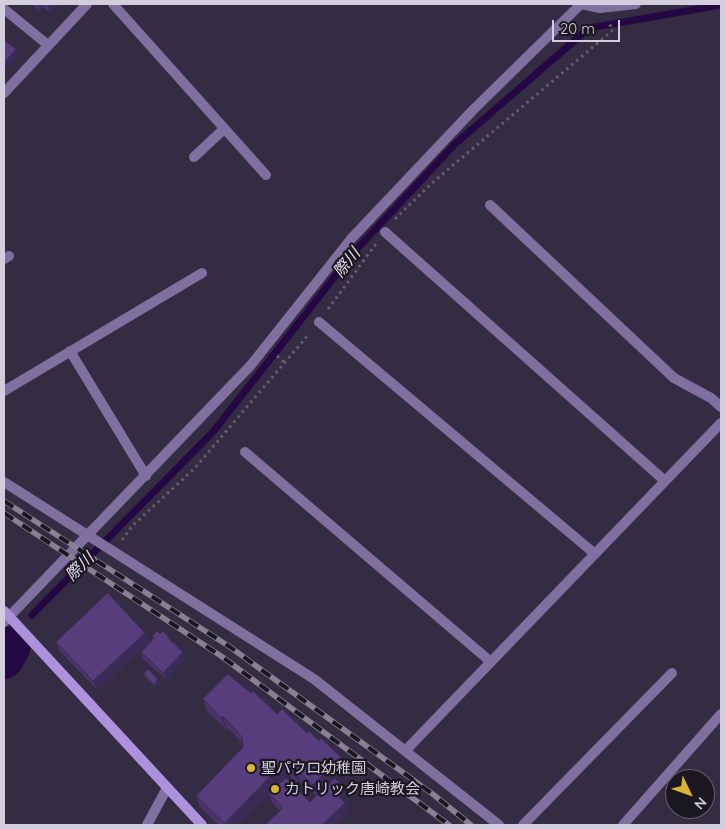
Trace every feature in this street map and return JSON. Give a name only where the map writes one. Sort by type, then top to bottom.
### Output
[{"type":"street","points":[[4,93],[87,4]]},
{"type":"street","points":[[112,4],[266,175]]},
{"type":"street","points":[[202,825],[5,616],[92,536],[251,365],[351,239],[473,110],[581,4],[600,8],[636,4]]},
{"type":"street","points":[[4,10],[48,45]]},
{"type":"street","points":[[194,157],[224,129]]},
{"type":"street","points":[[490,205],[674,378],[711,398],[721,407]]},
{"type":"street","points":[[385,232],[666,481]]},
{"type":"street","points":[[4,391],[202,273]]},
{"type":"street","points":[[319,322],[595,554]]},
{"type":"street","points":[[70,352],[146,476]]},
{"type":"street","points":[[406,750],[721,423]]},
{"type":"street","points":[[245,452],[491,662]]},
{"type":"street","points":[[4,482],[92,536],[271,654],[314,679],[500,825]]},
{"type":"street","points":[[523,825],[672,673]]},
{"type":"street","points":[[623,825],[721,714]]},
{"type":"street","points":[[147,825],[168,788]]},
{"type":"path","points":[[113,550],[132,526],[194,469],[290,359],[385,232],[432,183],[613,30]]},
{"type":"building","points":[[4,40],[16,49],[4,63]]},
{"type":"building","points":[[108,593],[145,633],[93,681],[56,642]]},
{"type":"building","points":[[157,631],[160,634],[163,631],[183,652],[163,673],[141,652],[154,638],[152,637]]},
{"type":"building","points":[[148,669],[158,679],[154,684],[144,674]]},
{"type":"building","points":[[228,674],[251,693],[253,691],[277,714],[282,709],[307,733],[309,731],[319,741],[321,738],[341,757],[313,785],[296,769],[293,772],[284,762],[225,823],[196,796],[243,747],[242,737],[223,716],[221,718],[203,699]]},
{"type":"building","points":[[286,778],[310,802],[335,778],[342,786],[335,792],[345,803],[322,825],[265,825],[283,808],[269,793]]},
{"type":"waterway","name":"際川","points":[[32,615],[213,432],[355,251],[454,145],[589,28],[721,5]]},
{"type":"waterway","name":"際川","points":[[4,658],[10,647]]},
{"type":"railway","points":[[4,501],[230,647],[434,795],[471,825]]},
{"type":"railway","points":[[4,513],[221,656],[449,825]]},
{"type":"place","name":"聖パウロ幼稚園","points":[[251,768]]},
{"type":"place","name":"カトリック唐崎教会","points":[[275,789]]}]
